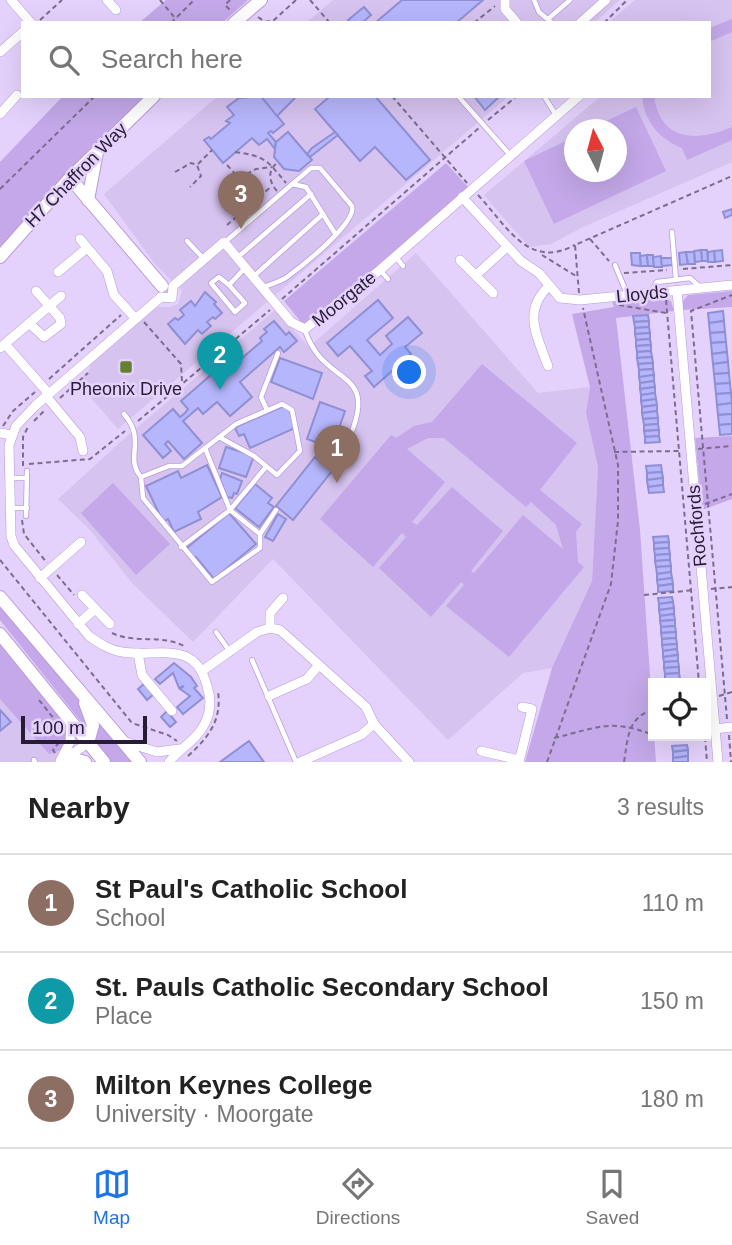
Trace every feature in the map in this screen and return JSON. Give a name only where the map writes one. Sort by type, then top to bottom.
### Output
[{"type":"street","points":[[11,0],[32,21]]},
{"type":"street","points":[[236,21],[261,0]]},
{"type":"street","points":[[583,21],[606,0]]},
{"type":"street","points":[[504,1],[505,9],[514,21]]},
{"type":"street","points":[[0,52],[21,35]]},
{"type":"street","points":[[1,107],[17,95]]},
{"type":"street","name":"H7 Chaffron Way","points":[[0,257],[70,178],[152,98]]},
{"type":"street","name":"Moorgate","points":[[225,242],[297,328],[305,329],[380,270],[577,98]]},
{"type":"street","points":[[88,200],[98,150]]},
{"type":"street","points":[[70,178],[165,290]]},
{"type":"street","points":[[462,197],[507,247],[539,273],[551,289],[539,295],[532,310],[533,327],[548,366]]},
{"type":"street","points":[[80,239],[107,271],[114,295],[137,317]]},
{"type":"street","points":[[169,762],[202,728],[209,712],[209,695],[202,671],[178,653],[160,650],[138,653],[114,650],[101,645],[78,624],[40,578],[14,545],[6,489],[11,435],[22,417],[49,398],[165,290],[225,242]]},
{"type":"street","points":[[476,275],[507,247]]},
{"type":"street","points":[[58,272],[87,248]]},
{"type":"street","points":[[460,260],[493,293]]},
{"type":"street","name":"Lloyds","points":[[551,289],[560,298],[584,302],[732,285]]},
{"type":"street","name":"Rochfords","points":[[677,290],[703,590],[707,678]]},
{"type":"street","points":[[29,323],[41,337],[60,325],[60,318],[36,291]]},
{"type":"street","points":[[61,296],[3,346],[41,385],[80,437],[83,450]]},
{"type":"street","points":[[0,433],[11,435]]},
{"type":"street","points":[[40,578],[82,542]]},
{"type":"street","points":[[78,595],[109,627]]},
{"type":"street","points":[[0,597],[140,762]]},
{"type":"street","points":[[270,628],[270,613],[283,598]]},
{"type":"street","points":[[78,624],[94,610]]},
{"type":"street","points":[[202,671],[257,632],[270,628],[281,630],[318,666],[328,669],[366,707],[374,724],[409,762]]},
{"type":"street","points":[[0,634],[104,762]]},
{"type":"street","points":[[138,653],[142,675],[172,711]]},
{"type":"street","points":[[270,696],[307,680],[318,666]]},
{"type":"street","points":[[62,760],[88,743],[93,725],[76,685]]},
{"type":"street","points":[[481,751],[519,761],[533,709],[523,706]]},
{"type":"street","points":[[62,760],[70,742],[71,722]]},
{"type":"street","points":[[298,762],[361,736],[374,724]]},
{"type":"street","points":[[711,734],[730,727]]},
{"type":"street","name":"Rochfords","points":[[711,738],[718,762]]},
{"type":"street","points":[[122,741],[157,752],[180,748]]},
{"type":"street","points":[[62,760],[85,762]]},
{"type":"lane","points":[[534,0],[536,8],[550,21],[570,0]]},
{"type":"lane","points":[[460,98],[510,155]]},
{"type":"lane","points":[[545,98],[556,115]]},
{"type":"lane","points":[[225,242],[311,168],[320,168],[354,212],[336,234],[286,278],[262,288]]},
{"type":"lane","points":[[290,185],[306,187],[336,234]]},
{"type":"lane","points":[[238,258],[311,194]]},
{"type":"lane","points":[[253,277],[323,214]]},
{"type":"lane","points":[[672,232],[676,279]]},
{"type":"lane","points":[[187,241],[204,260]]},
{"type":"lane","points":[[395,256],[403,266]]},
{"type":"lane","points":[[615,265],[627,295]]},
{"type":"lane","points":[[229,285],[245,267]]},
{"type":"lane","points":[[380,270],[388,279]]},
{"type":"lane","points":[[219,277],[229,285],[245,303],[235,312],[211,284],[219,277]]},
{"type":"lane","points":[[650,293],[657,282],[676,279],[691,278],[700,288]]},
{"type":"lane","points":[[305,329],[310,344],[357,391],[361,405],[344,449]]},
{"type":"lane","points":[[267,410],[261,397],[278,353]]},
{"type":"lane","points":[[141,477],[169,466],[182,466],[219,437],[236,424],[282,404],[292,410],[300,450],[280,475],[254,456],[219,437]]},
{"type":"lane","points":[[124,414],[133,424],[136,433],[136,471],[141,477],[143,498],[211,581],[215,582],[260,548],[260,534],[276,510]]},
{"type":"lane","points":[[205,448],[230,510],[260,534]]},
{"type":"lane","points":[[181,547],[230,510],[266,467]]},
{"type":"lane","points":[[26,516],[24,478],[27,471]]},
{"type":"lane","points":[[9,478],[24,478]]},
{"type":"lane","points":[[8,509],[24,508]]},
{"type":"lane","points":[[216,632],[231,653]]},
{"type":"lane","points":[[252,660],[298,762]]},
{"type":"path","points":[[36,21],[62,0]]},
{"type":"path","points":[[160,0],[175,18]]},
{"type":"path","points":[[173,21],[194,0]]},
{"type":"path","points":[[230,0],[225,5],[236,21]]},
{"type":"path","points":[[270,21],[296,0]]},
{"type":"path","points":[[310,0],[328,21]]},
{"type":"path","points":[[606,21],[627,0]]},
{"type":"path","points":[[476,21],[492,7],[504,1]]},
{"type":"path","points":[[250,9],[264,21]]},
{"type":"path","points":[[1,188],[92,98]]},
{"type":"path","points":[[395,98],[528,249],[541,254],[577,277]]},
{"type":"path","points":[[197,165],[212,150]]},
{"type":"path","points":[[235,152],[256,155],[273,167],[290,185]]},
{"type":"path","points":[[23,465],[90,459],[276,305],[444,156]]},
{"type":"path","points":[[175,172],[191,163],[197,165]]},
{"type":"path","points":[[277,163],[270,177],[272,186],[280,195]]},
{"type":"path","points":[[190,187],[201,176],[197,165]]},
{"type":"path","points":[[227,165],[258,199]]},
{"type":"path","points":[[239,178],[256,169],[273,167]]},
{"type":"path","points":[[541,254],[564,251],[732,176]]},
{"type":"path","points":[[227,225],[272,186]]},
{"type":"path","points":[[590,239],[601,255],[615,265]]},
{"type":"path","points":[[547,762],[611,584],[618,521],[618,465],[577,277],[575,245]]},
{"type":"path","points":[[665,292],[699,678]]},
{"type":"path","points":[[679,312],[691,311],[732,295]]},
{"type":"path","points":[[612,304],[667,313]]},
{"type":"path","points":[[0,433],[13,411],[127,310]]},
{"type":"path","points":[[691,311],[731,762]]},
{"type":"path","points":[[137,317],[181,364],[180,379],[183,383]]},
{"type":"path","points":[[24,478],[24,432],[49,398],[88,373]]},
{"type":"path","points":[[691,450],[732,446]]},
{"type":"path","points":[[614,452],[679,451]]},
{"type":"path","points":[[695,507],[732,494]]},
{"type":"path","points":[[24,508],[24,534],[51,568],[78,595]]},
{"type":"path","points":[[0,559],[132,723],[168,734],[192,762]]},
{"type":"path","points":[[644,595],[732,587]]},
{"type":"path","points":[[109,627],[131,639],[169,640],[190,650]]},
{"type":"path","points":[[188,756],[215,726],[220,709],[216,686]]},
{"type":"path","points":[[38,699],[62,729],[61,739],[53,750]]},
{"type":"path","points":[[624,762],[630,726],[641,714],[648,712]]},
{"type":"path","points":[[554,738],[607,724],[630,726],[648,734]]},
{"type":"path","points":[[708,762],[710,741]]},
{"type":"shaded area","points":[[166,0],[248,0],[224,21],[141,21]]},
{"type":"shaded area","points":[[333,0],[620,0],[596,21],[308,21]]},
{"type":"shaded area","points":[[635,0],[732,0],[732,162],[583,227],[551,244],[529,247],[484,195],[564,127],[564,182],[627,182],[627,119],[574,119],[599,98],[711,98],[711,21],[610,21]]},
{"type":"shaded area","points":[[732,19],[732,32],[711,41],[711,27]]},
{"type":"shaded area","points":[[61,98],[145,98],[0,251],[0,162]]},
{"type":"shaded area","points":[[216,98],[507,98],[118,429],[77,382],[90,369],[90,364],[151,310],[178,304],[182,291],[155,264],[104,194]]},
{"type":"shaded area","points":[[642,98],[655,98],[664,122],[672,130],[682,134],[706,135],[732,127],[732,140],[687,160],[682,148],[666,140],[654,128]]},
{"type":"shaded area","points":[[636,107],[666,171],[554,224],[524,161],[564,142],[564,182],[627,182],[627,119],[610,119]]},
{"type":"shaded area","points":[[446,163],[468,187],[323,313],[307,323],[301,322],[284,301]]},
{"type":"shaded area","points":[[416,253],[538,393],[590,387],[586,413],[598,467],[592,581],[552,668],[523,673],[448,740],[273,559],[193,642],[132,583],[90,530],[58,499],[275,310],[309,347]]},
{"type":"shaded area","points":[[732,291],[732,307],[683,310],[683,301],[688,295]]},
{"type":"shaded area","points":[[664,297],[671,301],[674,311],[616,318],[640,530],[650,678],[648,678],[648,741],[655,741],[656,762],[525,762],[552,668],[592,581],[598,467],[586,413],[590,387],[572,314],[614,307],[612,301]]},
{"type":"shaded area","points":[[482,364],[577,443],[540,490],[582,524],[576,532],[578,562],[584,567],[509,657],[446,606],[464,585],[461,582],[431,617],[379,568],[406,537],[402,533],[373,567],[320,519],[391,435],[396,438],[414,426],[432,422]],"holes":[[[428,438],[444,438],[526,507],[531,502],[556,525],[563,549],[523,515],[474,573],[471,571],[503,531],[452,487],[417,525],[412,522],[445,482],[407,449]]]},
{"type":"shaded area","points":[[732,436],[732,499],[702,510],[695,438]]},
{"type":"shaded area","points":[[113,483],[170,544],[136,575],[81,513]]},
{"type":"shaded area","points":[[0,606],[83,704],[86,728],[0,620]]},
{"type":"shaded area","points":[[0,636],[66,722],[68,735],[61,750],[49,754],[0,699]]},
{"type":"shaded area","points":[[0,686],[38,726],[67,762],[0,762]]},
{"type":"shaded area","points":[[94,716],[134,762],[109,762],[92,741]]},
{"type":"building","points":[[402,0],[483,0],[458,21],[377,21]]},
{"type":"building","points":[[364,7],[371,15],[364,21],[348,20]]},
{"type":"building","points":[[239,98],[263,98],[284,124],[273,133],[268,133],[276,142],[274,148],[267,139],[259,145],[252,138],[223,163],[204,140],[209,137],[211,139],[230,123],[226,121],[234,115],[227,107]]},
{"type":"building","points":[[263,98],[295,98],[277,116]]},
{"type":"building","points":[[328,98],[377,98],[430,160],[406,180],[375,147],[360,161],[315,109]]},
{"type":"building","points":[[476,98],[498,98],[485,110]]},
{"type":"building","points":[[288,132],[312,160],[299,171],[284,169],[274,157],[276,142]]},
{"type":"building","points":[[335,132],[338,135],[310,157],[307,154],[312,148]]},
{"type":"building","points":[[732,209],[732,215],[725,218],[723,212]]},
{"type":"building","points":[[701,250],[707,250],[708,261],[702,261]]},
{"type":"building","points":[[701,250],[702,261],[695,262],[694,251]]},
{"type":"building","points":[[722,250],[723,261],[715,262],[714,251]]},
{"type":"building","points":[[714,251],[715,262],[708,262],[708,252]]},
{"type":"building","points":[[686,252],[688,264],[680,265],[679,253]]},
{"type":"building","points":[[686,252],[694,252],[695,264],[688,264]]},
{"type":"building","points":[[631,253],[640,253],[641,266],[632,265]]},
{"type":"building","points":[[647,255],[648,266],[641,266],[640,256]]},
{"type":"building","points":[[647,255],[653,255],[654,266],[648,266]]},
{"type":"building","points":[[661,256],[662,267],[654,267],[653,257]]},
{"type":"building","points":[[661,258],[672,258],[673,265],[662,266]]},
{"type":"building","points":[[205,292],[216,302],[214,304],[222,313],[207,322],[211,326],[202,334],[198,330],[185,344],[168,324],[184,315],[180,310],[191,301],[195,306]]},
{"type":"building","points":[[378,300],[393,318],[367,340],[380,355],[392,344],[386,336],[408,317],[422,333],[405,347],[411,354],[374,387],[365,376],[372,371],[350,346],[338,356],[327,343]]},
{"type":"building","points":[[723,311],[724,321],[709,323],[708,313]]},
{"type":"building","points":[[648,315],[649,321],[634,322],[633,316]]},
{"type":"building","points":[[274,321],[286,335],[289,332],[297,341],[284,352],[280,347],[240,382],[252,397],[230,416],[217,402],[203,414],[198,408],[183,421],[202,443],[184,459],[168,441],[165,444],[171,451],[163,458],[143,435],[173,409],[180,417],[185,413],[188,409],[181,401],[236,353],[241,359],[262,341],[260,338],[267,332],[264,329]]},
{"type":"building","points":[[649,321],[649,327],[635,328],[634,322]]},
{"type":"building","points":[[724,321],[725,332],[710,333],[709,323]]},
{"type":"building","points":[[649,327],[650,333],[635,334],[635,328]]},
{"type":"building","points":[[725,332],[726,342],[711,343],[710,333]]},
{"type":"building","points":[[650,333],[650,339],[636,340],[635,334]]},
{"type":"building","points":[[650,339],[651,345],[636,346],[636,340]]},
{"type":"building","points":[[726,342],[727,352],[712,354],[711,343]]},
{"type":"building","points":[[651,345],[651,351],[637,352],[636,346]]},
{"type":"building","points":[[651,351],[652,357],[637,358],[637,352]]},
{"type":"building","points":[[727,352],[728,362],[713,364],[712,354]]},
{"type":"building","points":[[652,357],[653,363],[638,364],[637,358]]},
{"type":"building","points":[[280,358],[322,373],[313,399],[271,382]]},
{"type":"building","points":[[728,362],[729,373],[714,374],[713,364]]},
{"type":"building","points":[[653,363],[653,369],[639,370],[638,364]]},
{"type":"building","points":[[653,369],[654,375],[639,377],[639,370]]},
{"type":"building","points":[[729,373],[730,383],[715,384],[714,374]]},
{"type":"building","points":[[409,374],[416,382],[413,385],[405,377]]},
{"type":"building","points":[[654,375],[654,381],[640,383],[639,377]]},
{"type":"building","points":[[654,381],[655,387],[640,389],[640,383]]},
{"type":"building","points":[[730,383],[731,393],[716,394],[715,384]]},
{"type":"building","points":[[655,387],[655,393],[641,395],[640,389]]},
{"type":"building","points":[[655,393],[656,399],[641,401],[641,395]]},
{"type":"building","points":[[731,393],[732,403],[717,405],[716,394]]},
{"type":"building","points":[[656,399],[657,405],[642,407],[641,401]]},
{"type":"building","points":[[320,402],[345,411],[332,448],[307,439]]},
{"type":"building","points":[[732,403],[732,414],[718,415],[717,405]]},
{"type":"building","points":[[657,405],[657,411],[642,413],[642,407]]},
{"type":"building","points":[[284,406],[289,408],[295,428],[250,448],[244,434],[239,436],[235,428]]},
{"type":"building","points":[[657,411],[658,418],[643,419],[642,413]]},
{"type":"building","points":[[732,414],[732,424],[719,425],[718,415]]},
{"type":"building","points":[[658,418],[658,424],[644,425],[643,419]]},
{"type":"building","points":[[658,424],[659,430],[644,431],[644,425]]},
{"type":"building","points":[[732,424],[732,434],[720,435],[719,425]]},
{"type":"building","points":[[659,430],[659,436],[645,437],[644,431]]},
{"type":"building","points":[[659,436],[660,442],[645,443],[645,437]]},
{"type":"building","points":[[226,447],[254,456],[246,477],[219,468]]},
{"type":"building","points":[[315,457],[332,471],[293,520],[276,506]]},
{"type":"building","points":[[207,465],[222,497],[198,512],[201,519],[174,532],[168,519],[163,522],[146,486],[178,471],[181,478]]},
{"type":"building","points":[[661,465],[662,472],[647,473],[646,466]]},
{"type":"building","points":[[662,472],[663,478],[647,480],[647,473]]},
{"type":"building","points":[[222,473],[242,481],[237,494],[234,493],[232,498],[227,497],[220,479]]},
{"type":"building","points":[[663,478],[663,485],[648,487],[647,480]]},
{"type":"building","points":[[255,484],[272,498],[268,503],[274,507],[259,527],[235,508]]},
{"type":"building","points":[[663,485],[664,492],[649,493],[648,487]]},
{"type":"building","points":[[229,513],[256,544],[214,579],[196,557],[193,559],[187,552],[188,547]]},
{"type":"building","points":[[278,514],[286,519],[273,541],[265,537]]},
{"type":"building","points":[[668,536],[669,542],[654,543],[653,537]]},
{"type":"building","points":[[669,542],[669,548],[654,549],[654,543]]},
{"type":"building","points":[[669,548],[670,554],[655,555],[654,549]]},
{"type":"building","points":[[670,554],[670,560],[655,561],[655,555]]},
{"type":"building","points":[[670,560],[671,566],[656,567],[655,561]]},
{"type":"building","points":[[671,566],[671,572],[657,574],[656,567]]},
{"type":"building","points":[[671,572],[672,578],[657,580],[657,574]]},
{"type":"building","points":[[672,578],[673,584],[658,586],[657,580]]},
{"type":"building","points":[[673,584],[673,591],[658,592],[658,586]]},
{"type":"building","points":[[672,597],[673,602],[659,604],[658,598]]},
{"type":"building","points":[[673,602],[674,608],[659,610],[659,604]]},
{"type":"building","points":[[674,608],[674,614],[660,616],[659,610]]},
{"type":"building","points":[[674,614],[675,620],[660,621],[660,616]]},
{"type":"building","points":[[675,620],[675,626],[661,627],[660,621]]},
{"type":"building","points":[[675,626],[676,632],[661,633],[661,627]]},
{"type":"building","points":[[676,632],[676,638],[662,639],[661,633]]},
{"type":"building","points":[[676,638],[677,644],[662,645],[662,639]]},
{"type":"building","points":[[677,644],[677,649],[663,651],[662,645]]},
{"type":"building","points":[[677,649],[678,655],[663,657],[663,651]]},
{"type":"building","points":[[678,655],[678,661],[664,662],[663,657]]},
{"type":"building","points":[[678,661],[679,667],[664,668],[664,662]]},
{"type":"building","points":[[174,663],[191,677],[197,686],[194,688],[203,698],[183,714],[177,707],[190,696],[180,689],[184,686],[179,688],[173,673],[160,684],[155,679]]},
{"type":"building","points":[[679,667],[679,673],[665,674],[664,668]]},
{"type":"building","points":[[679,673],[680,678],[665,678],[665,674]]},
{"type":"building","points":[[145,683],[154,694],[147,700],[138,689]]},
{"type":"building","points":[[0,710],[11,722],[0,731]]},
{"type":"building","points":[[167,711],[176,722],[170,727],[161,717]]},
{"type":"building","points":[[249,741],[264,762],[220,762]]},
{"type":"building","points":[[687,745],[688,750],[673,752],[672,746]]},
{"type":"building","points":[[688,750],[688,756],[673,758],[673,752]]},
{"type":"building","points":[[688,756],[688,762],[673,762],[673,758]]},
{"type":"place","name":"Milton Keynes College","points":[[241,229]]},
{"type":"place","name":"Pheonix Drive","points":[[126,367]]},
{"type":"place","name":"St. Pauls Catholic Secondary School","points":[[220,390]]},
{"type":"place","name":"St Paul's Catholic School","points":[[337,483]]}]
